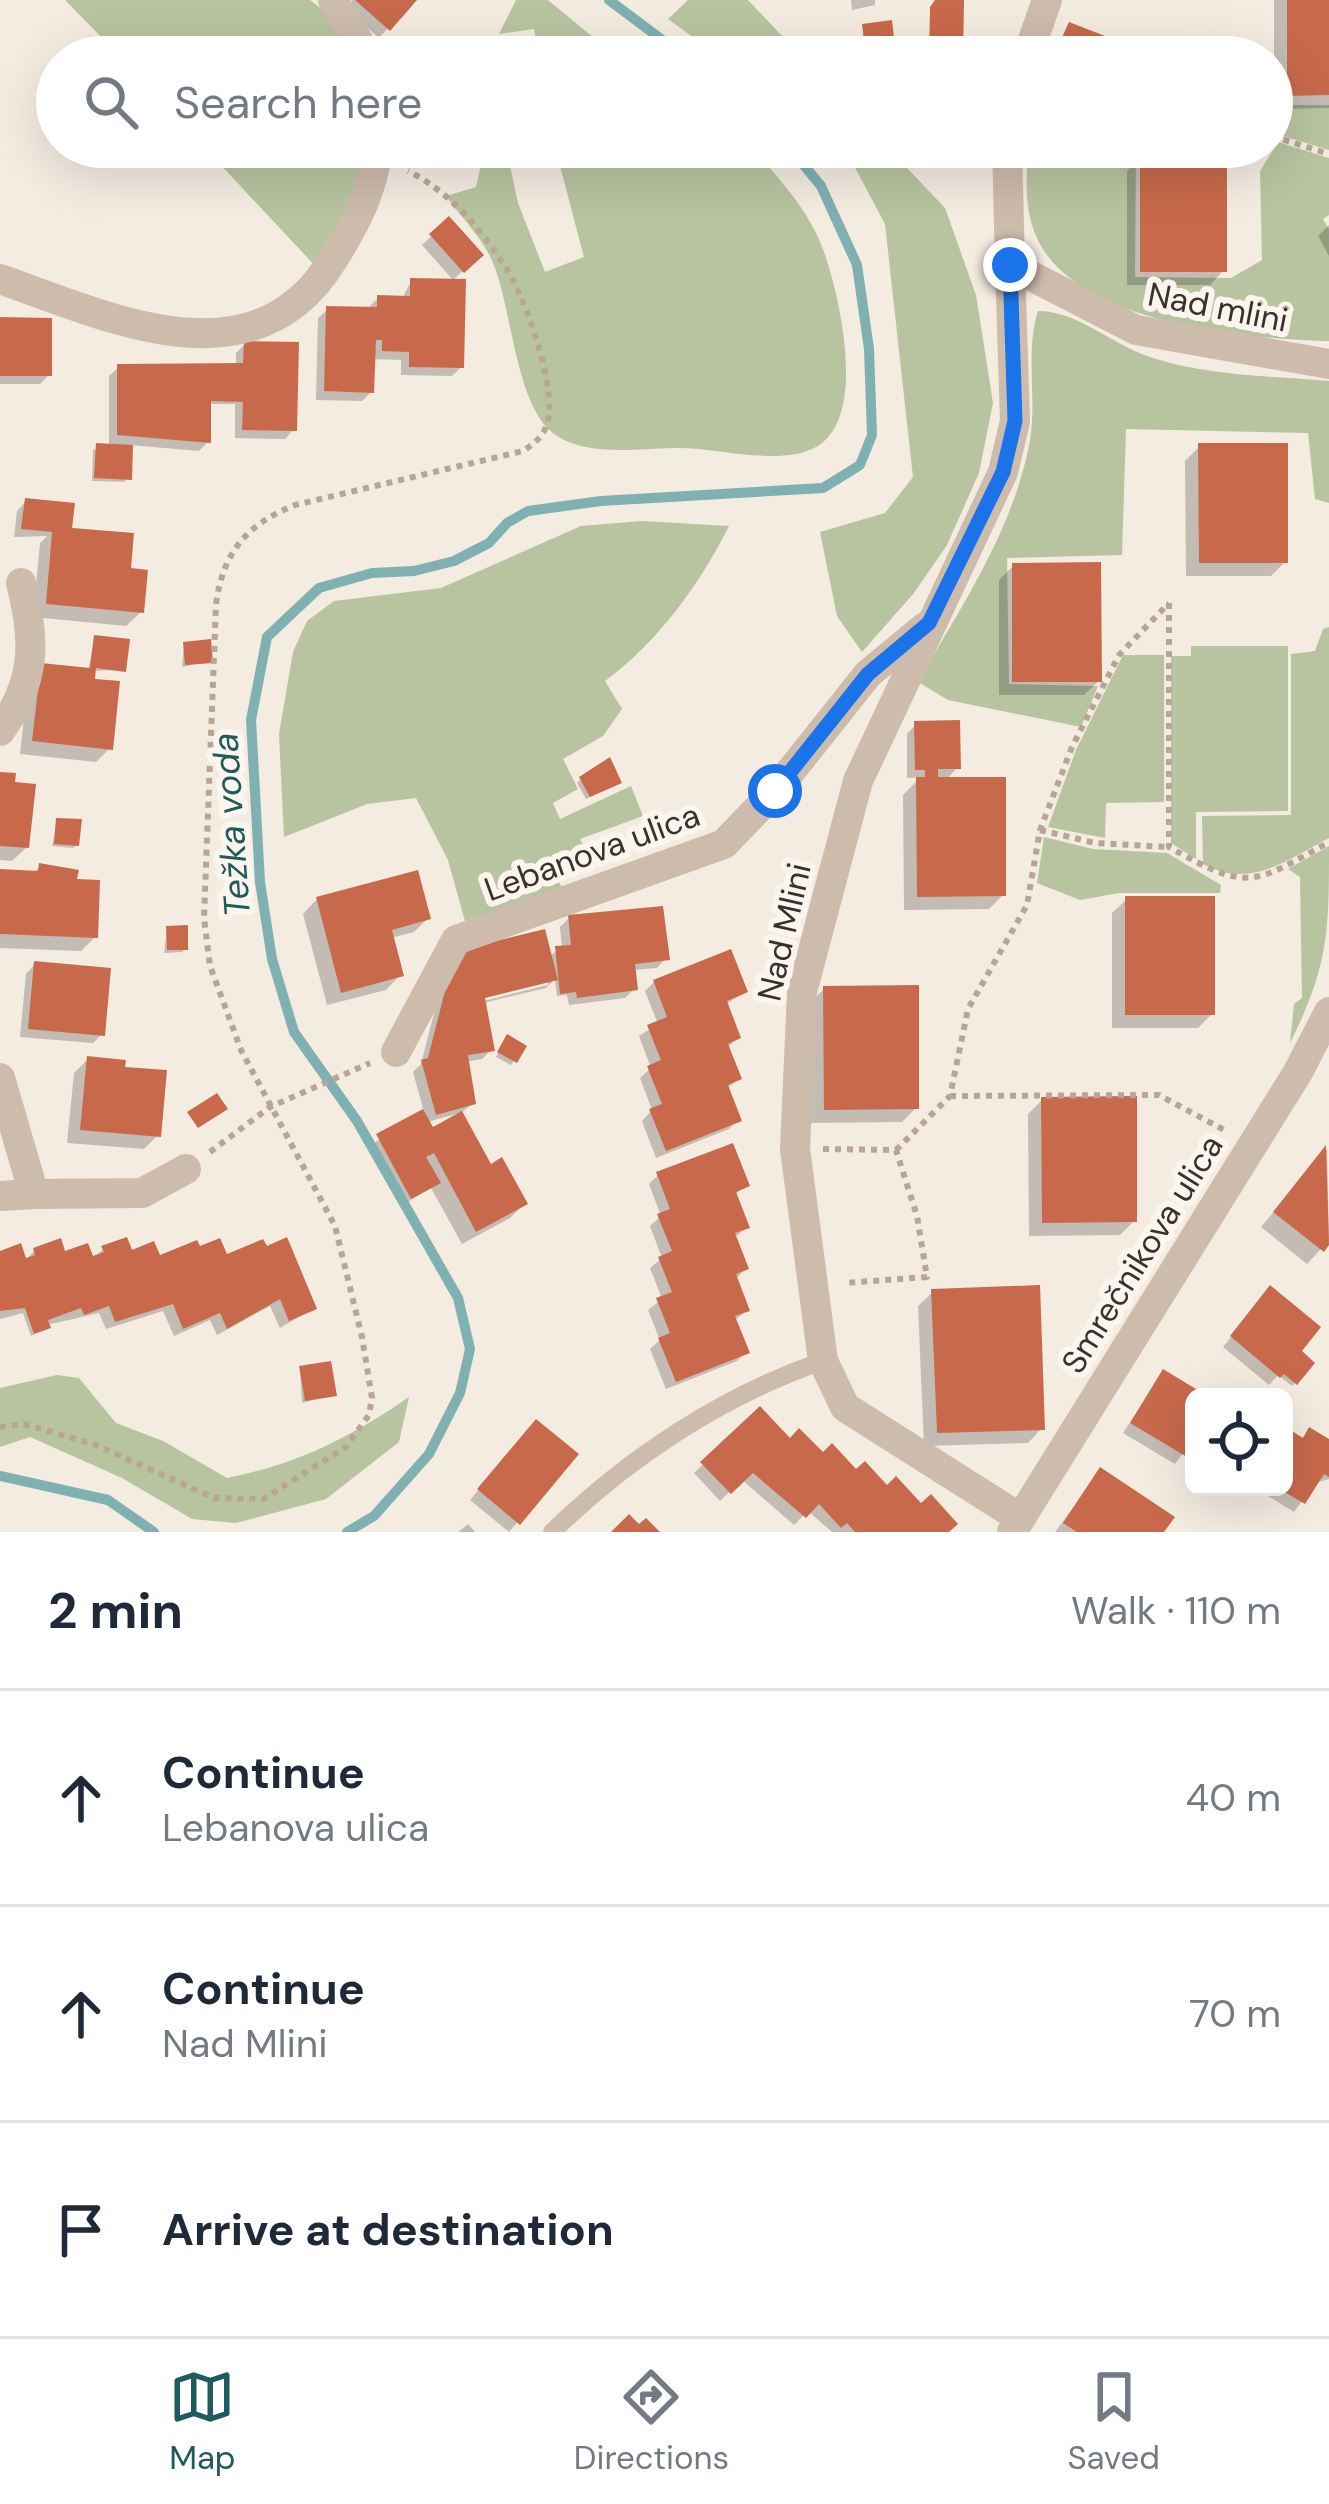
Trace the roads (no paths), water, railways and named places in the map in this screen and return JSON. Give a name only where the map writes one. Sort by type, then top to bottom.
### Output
[{"type":"street","points":[[333,0],[355,36]]},
{"type":"street","points":[[1034,36],[1047,0]]},
{"type":"street","points":[[0,279],[155,328],[243,333],[278,315],[323,277],[369,198],[374,168]]},
{"type":"street","points":[[1008,168],[1010,265]]},
{"type":"street","name":"Nad mlini","points":[[1010,265],[1136,330],[1329,364]]},
{"type":"street","name":"Nad Mlini","points":[[1010,265],[1015,421],[1003,472],[858,781],[802,992],[796,1149],[823,1361],[845,1407],[1016,1525]]},
{"type":"street","points":[[0,731],[24,698],[33,627],[21,583]]},
{"type":"street","name":"Lebanova ulica","points":[[396,1052],[456,940],[724,844],[775,791],[868,674],[929,623]]},
{"type":"street","name":"Smrečnikova ulica","points":[[1016,1525],[1329,1012]]},
{"type":"street","points":[[0,1078],[34,1194]]},
{"type":"street","points":[[0,1196],[142,1193],[186,1169]]},
{"type":"lane","points":[[552,1532],[646,1454],[764,1381],[823,1361]]},
{"type":"waterway","name":"Težka voda","points":[[609,0],[657,36]]},
{"type":"waterway","name":"Težka voda","points":[[347,1532],[374,1516],[429,1454],[460,1393],[470,1349],[458,1298],[357,1121],[294,1032],[272,959],[260,882],[251,720],[267,637],[319,588],[372,573],[414,571],[454,561],[489,543],[507,523],[528,511],[601,501],[823,488],[860,465],[872,435],[869,349],[857,265],[821,186],[806,168]]},
{"type":"waterway","name":"Težka voda","points":[[0,1476],[108,1500],[154,1532]]}]
